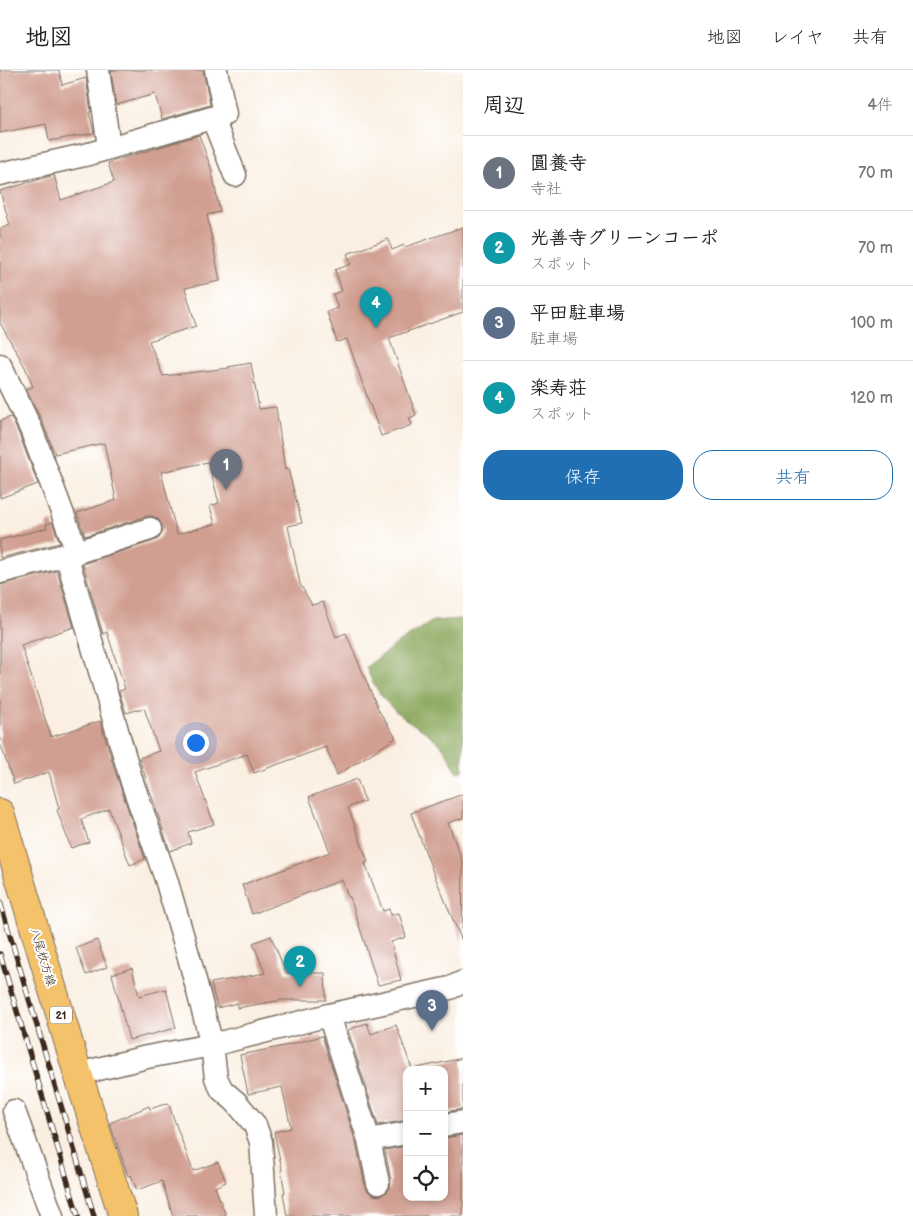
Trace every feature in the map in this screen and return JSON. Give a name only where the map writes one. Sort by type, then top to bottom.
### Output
[{"type":"main road","name":"八尾枚方線","points":[[0,813],[78,1074],[123,1216]]},
{"type":"street","points":[[98,70],[109,147]]},
{"type":"street","points":[[0,174],[89,154],[225,114],[216,70]]},
{"type":"street","points":[[213,118],[235,175]]},
{"type":"street","points":[[0,365],[31,429],[72,553],[132,782],[166,879],[188,952],[212,1044],[216,1078],[222,1090],[250,1117],[261,1142],[266,1216]]},
{"type":"street","points":[[0,572],[72,553],[150,529]]},
{"type":"street","points":[[78,1074],[147,1057],[212,1044],[329,1014],[450,988],[463,982]]},
{"type":"street","points":[[329,1014],[369,1140],[378,1183]]},
{"type":"street","points":[[14,1111],[52,1216]]},
{"type":"street","points":[[448,1124],[463,1122]]},
{"type":"street","points":[[369,1140],[403,1134]]},
{"type":"green space","points":[[459,619],[463,621],[463,771],[457,772],[447,754],[436,740],[400,715],[384,699],[372,681],[366,667],[399,642],[433,621]]},
{"type":"building","points":[[0,70],[59,70],[62,85],[86,78],[91,112],[89,112],[94,133],[49,141],[46,124],[0,133]]},
{"type":"building","points":[[203,70],[210,105],[162,119],[155,94],[116,105],[111,71]]},
{"type":"building","points":[[199,135],[211,168],[220,212],[207,215],[220,281],[185,288],[196,326],[149,341],[163,376],[229,368],[251,363],[259,409],[276,407],[285,470],[288,469],[302,523],[288,526],[300,584],[312,605],[323,602],[336,637],[346,633],[379,711],[396,738],[337,775],[326,747],[254,773],[247,754],[195,772],[214,824],[188,832],[191,843],[170,851],[139,758],[159,751],[144,708],[126,713],[119,691],[125,689],[107,632],[103,634],[83,564],[154,541],[163,532],[163,526],[158,519],[153,516],[147,516],[85,536],[77,513],[116,500],[104,443],[55,454],[43,423],[26,389],[33,387],[25,367],[0,323],[0,229],[10,225],[0,191],[54,175],[61,200],[114,182],[108,163]],"holes":[[[208,462],[219,503],[210,506],[215,524],[177,534],[161,472]]]},
{"type":"building","points":[[463,227],[463,312],[389,338],[416,415],[409,418],[412,425],[381,436],[347,339],[337,342],[327,312],[338,308],[333,294],[342,291],[335,270],[351,264],[347,254],[388,239],[392,250]]},
{"type":"building","points":[[11,417],[38,484],[0,498],[0,421]]},
{"type":"building","points":[[52,522],[60,543],[0,558],[0,540],[47,528],[46,524]]},
{"type":"building","points":[[57,571],[74,627],[21,645],[51,737],[100,721],[145,859],[130,865],[109,809],[81,819],[89,842],[71,848],[57,810],[59,809],[49,772],[14,784],[0,743],[0,585]]},
{"type":"building","points":[[357,779],[365,801],[348,807],[368,862],[365,863],[383,911],[389,909],[391,915],[399,913],[406,937],[391,942],[401,980],[378,985],[350,897],[348,897],[342,880],[252,914],[242,885],[330,852],[309,797]]},
{"type":"building","points":[[463,794],[463,818],[448,823],[463,863],[462,941],[411,813]]},
{"type":"building","points":[[271,936],[286,973],[325,973],[326,1000],[282,1000],[237,1008],[237,1003],[217,1008],[211,983],[265,973],[253,943]]},
{"type":"building","points":[[97,940],[107,967],[86,975],[76,948]]},
{"type":"building","points":[[132,968],[139,996],[166,989],[176,1028],[129,1040],[112,974]]},
{"type":"building","points":[[367,1023],[371,1034],[396,1025],[411,1066],[403,1066],[403,1121],[378,1125],[348,1030]]},
{"type":"building","points":[[322,1036],[356,1143],[365,1186],[373,1195],[380,1196],[390,1188],[391,1181],[385,1150],[403,1147],[403,1201],[448,1201],[448,1137],[463,1135],[463,1216],[287,1216],[283,1193],[285,1193],[282,1169],[274,1132],[291,1128],[282,1087],[248,1094],[240,1055]]},
{"type":"building","points":[[463,1058],[463,1109],[448,1111],[448,1066],[426,1066]]},
{"type":"building","points":[[168,1103],[193,1171],[218,1162],[226,1182],[215,1187],[226,1216],[173,1216],[162,1181],[137,1190],[131,1175],[128,1176],[110,1123],[149,1106],[150,1109]]},
{"type":"railway","points":[[0,902],[94,1216]]},
{"type":"railway","points":[[0,954],[78,1216]]},
{"type":"place","name":"楽寿荘","points":[[376,328]]},
{"type":"place","name":"圓養寺","points":[[226,490]]},
{"type":"place","name":"光善寺グリーンコーポ","points":[[300,987]]},
{"type":"place","name":"平田駐車場","points":[[432,1031]]}]
